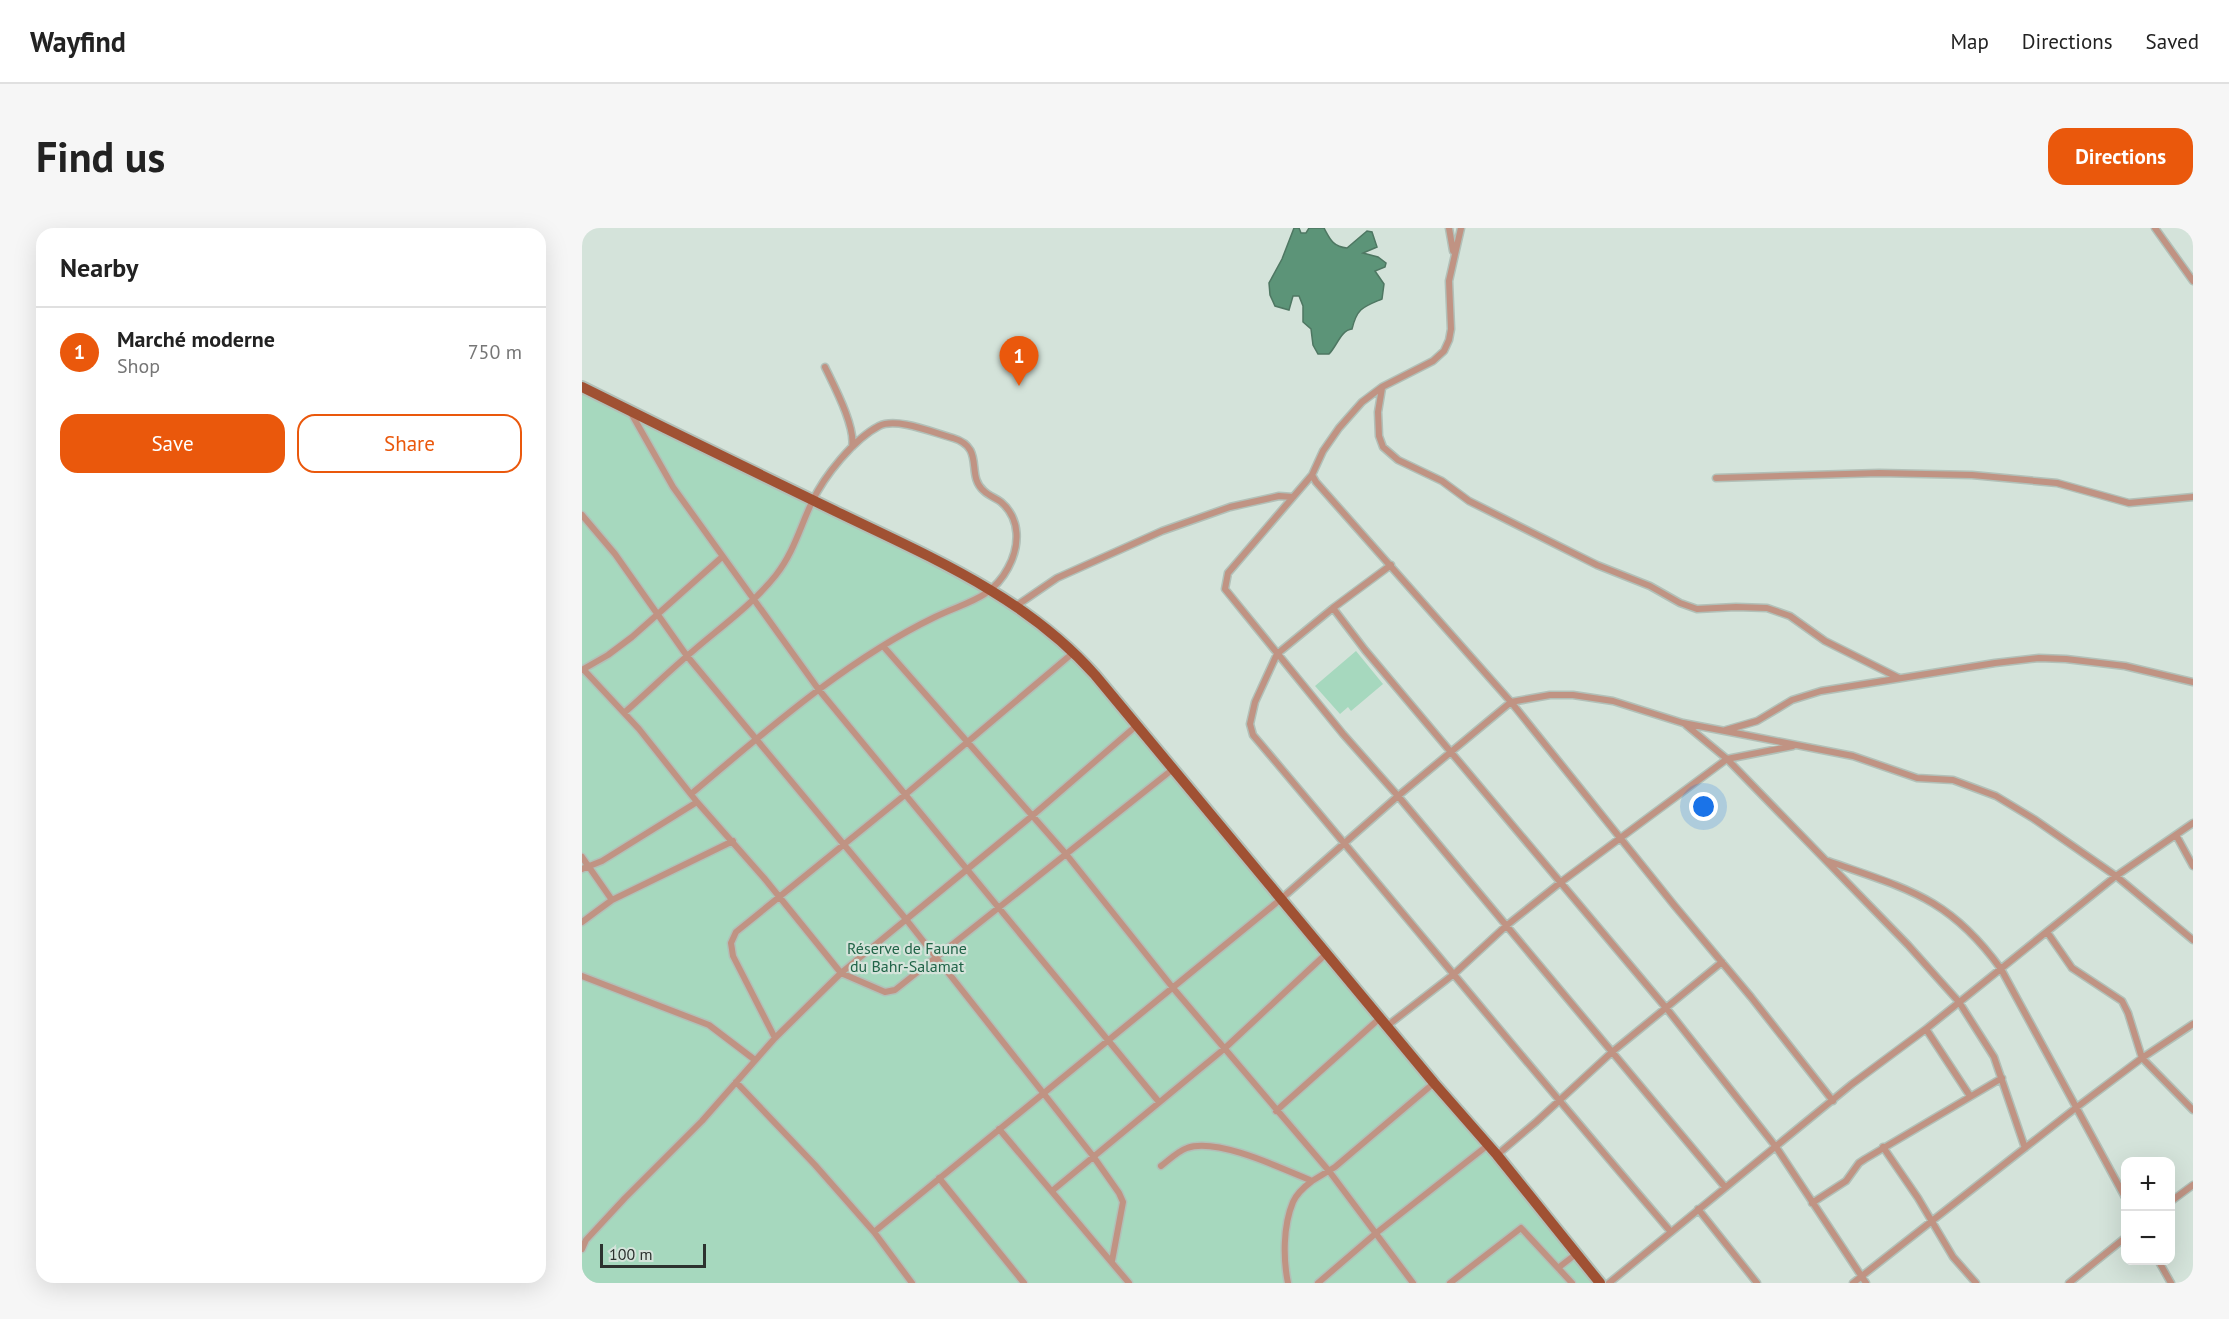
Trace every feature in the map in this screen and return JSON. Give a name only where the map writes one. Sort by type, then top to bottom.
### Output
[{"type":"main road","points":[[582,387],[930,557],[993,591],[1054,634],[1074,652],[1173,769],[1434,1083],[1488,1144],[1600,1283]]},
{"type":"street","points":[[1449,228],[1454,252]]},
{"type":"street","points":[[1461,228],[1449,281],[1451,328],[1446,345],[1433,361],[1382,387],[1362,402],[1339,428],[1323,451],[1312,475],[1228,573],[1225,589],[1277,654],[1725,1187]]},
{"type":"street","points":[[2155,228],[2193,281]]},
{"type":"street","points":[[825,367],[839,393],[852,434],[852,448]]},
{"type":"street","points":[[1382,387],[1378,412],[1379,436],[1383,447],[1398,460],[1442,481],[1469,501],[1597,565],[1650,586],[1680,603],[1697,609],[1767,608],[1790,616],[1825,641],[1899,678]]},
{"type":"street","points":[[630,411],[673,487],[819,690],[1159,1102]]},
{"type":"street","points":[[625,712],[753,600],[785,563],[795,546],[813,500],[831,471],[871,431],[890,423],[960,440],[969,447],[975,458],[978,483],[982,490],[1001,502],[1011,515],[1017,532],[1016,550],[1009,567],[993,591],[920,624],[883,646],[819,690],[691,794]]},
{"type":"street","points":[[1716,478],[1879,473],[1972,475],[2057,483],[2129,503],[2193,497]]},
{"type":"street","points":[[1312,475],[1511,702],[1833,1101]]},
{"type":"street","points":[[1016,606],[1057,578],[1162,531],[1230,507],[1279,496],[1293,497]]},
{"type":"street","points":[[582,514],[615,554],[687,656],[905,918],[1093,1155],[1123,1202],[1112,1261]]},
{"type":"street","points":[[722,557],[624,643],[583,670],[625,712],[697,802],[841,973],[890,992],[936,959],[1173,769]]},
{"type":"street","points":[[1390,565],[1277,654],[1254,702],[1250,724],[1253,735],[1558,1101],[1671,1232]]},
{"type":"street","points":[[1333,608],[1667,1009],[1776,1147],[1866,1283]]},
{"type":"street","points":[[883,646],[1065,854],[1173,988],[1329,1171],[1413,1283]]},
{"type":"street","points":[[775,1038],[733,956],[731,943],[736,932],[969,742],[1074,652]]},
{"type":"street","points":[[1725,731],[1757,721],[1792,700],[1806,695],[1899,678],[2039,658],[2125,666],[2193,682]]},
{"type":"street","points":[[874,1232],[1281,899],[1450,751],[1511,702],[1550,695],[1573,695],[1613,701],[1683,723],[1853,756],[1917,778],[1945,778],[1977,788],[2034,819],[2116,876],[2193,940]]},
{"type":"street","points":[[1683,723],[1727,759],[1908,945],[1959,1002],[1994,1057],[2025,1148]]},
{"type":"street","points":[[582,1249],[584,1241],[702,1121],[775,1038],[841,973],[967,867],[1032,816],[1136,726]]},
{"type":"street","points":[[1276,1111],[1384,1022],[1454,974],[1506,926],[1561,882],[1727,759],[1797,745]]},
{"type":"street","points":[[586,868],[697,802]]},
{"type":"street","points":[[1609,1283],[1725,1187],[2116,876],[2193,823]]},
{"type":"street","points":[[2176,834],[2193,866]]},
{"type":"street","points":[[582,922],[612,900],[733,842]]},
{"type":"street","points":[[582,857],[586,868],[612,900]]},
{"type":"street","points":[[1824,860],[1904,888],[1933,901],[1966,926],[1987,949],[2001,969],[2121,1190]]},
{"type":"street","points":[[2047,932],[2072,968],[2122,1001],[2142,1059],[2193,1110]]},
{"type":"street","points":[[1052,1191],[1224,1049],[1327,953]]},
{"type":"street","points":[[1497,1155],[1612,1052],[1722,962]]},
{"type":"street","points":[[582,976],[709,1025],[755,1060]]},
{"type":"street","points":[[1853,1283],[2077,1107],[2193,1024]]},
{"type":"street","points":[[1926,1029],[1970,1096]]},
{"type":"street","points":[[1812,1203],[1846,1181],[1859,1163],[1883,1147],[2002,1078]]},
{"type":"street","points":[[736,1082],[815,1165],[874,1232],[912,1283]]},
{"type":"street","points":[[1288,1283],[1287,1225],[1293,1202],[1300,1191],[1329,1171],[1434,1083]]},
{"type":"street","points":[[999,1129],[1129,1283]]},
{"type":"street","points":[[1318,1283],[1375,1234],[1488,1144]]},
{"type":"street","points":[[1161,1166],[1188,1148],[1200,1146],[1223,1149],[1259,1159],[1312,1181]]},
{"type":"street","points":[[1883,1147],[1953,1257],[1976,1283]]},
{"type":"street","points":[[939,1178],[1024,1283]]},
{"type":"street","points":[[2175,1198],[2193,1185]]},
{"type":"street","points":[[1698,1209],[1757,1283]]},
{"type":"street","points":[[1450,1283],[1521,1228],[1572,1283]]},
{"type":"street","points":[[2069,1283],[2121,1241]]},
{"type":"street","points":[[1558,1268],[1576,1254]]},
{"type":"street","points":[[2161,1265],[2170,1283]]},
{"type":"green space","name":"Réserve de Faune du Bahr-Salamat","points":[[582,387],[930,557],[1054,634],[1600,1283],[582,1283]]},
{"type":"green space","points":[[1356,651],[1383,684],[1351,711],[1348,707],[1340,714],[1315,686]]},
{"type":"shaded area","points":[[1294,228],[1299,228],[1301,233],[1306,233],[1309,228],[1324,228],[1335,244],[1347,248],[1367,231],[1372,232],[1377,247],[1363,253],[1378,257],[1386,263],[1385,267],[1375,271],[1384,284],[1382,299],[1359,312],[1352,329],[1342,335],[1329,354],[1318,354],[1313,345],[1311,329],[1303,322],[1303,306],[1299,296],[1293,296],[1289,310],[1275,306],[1270,295],[1269,283],[1282,259]]},
{"type":"place","name":"Marché moderne","points":[[1019,386]]}]
